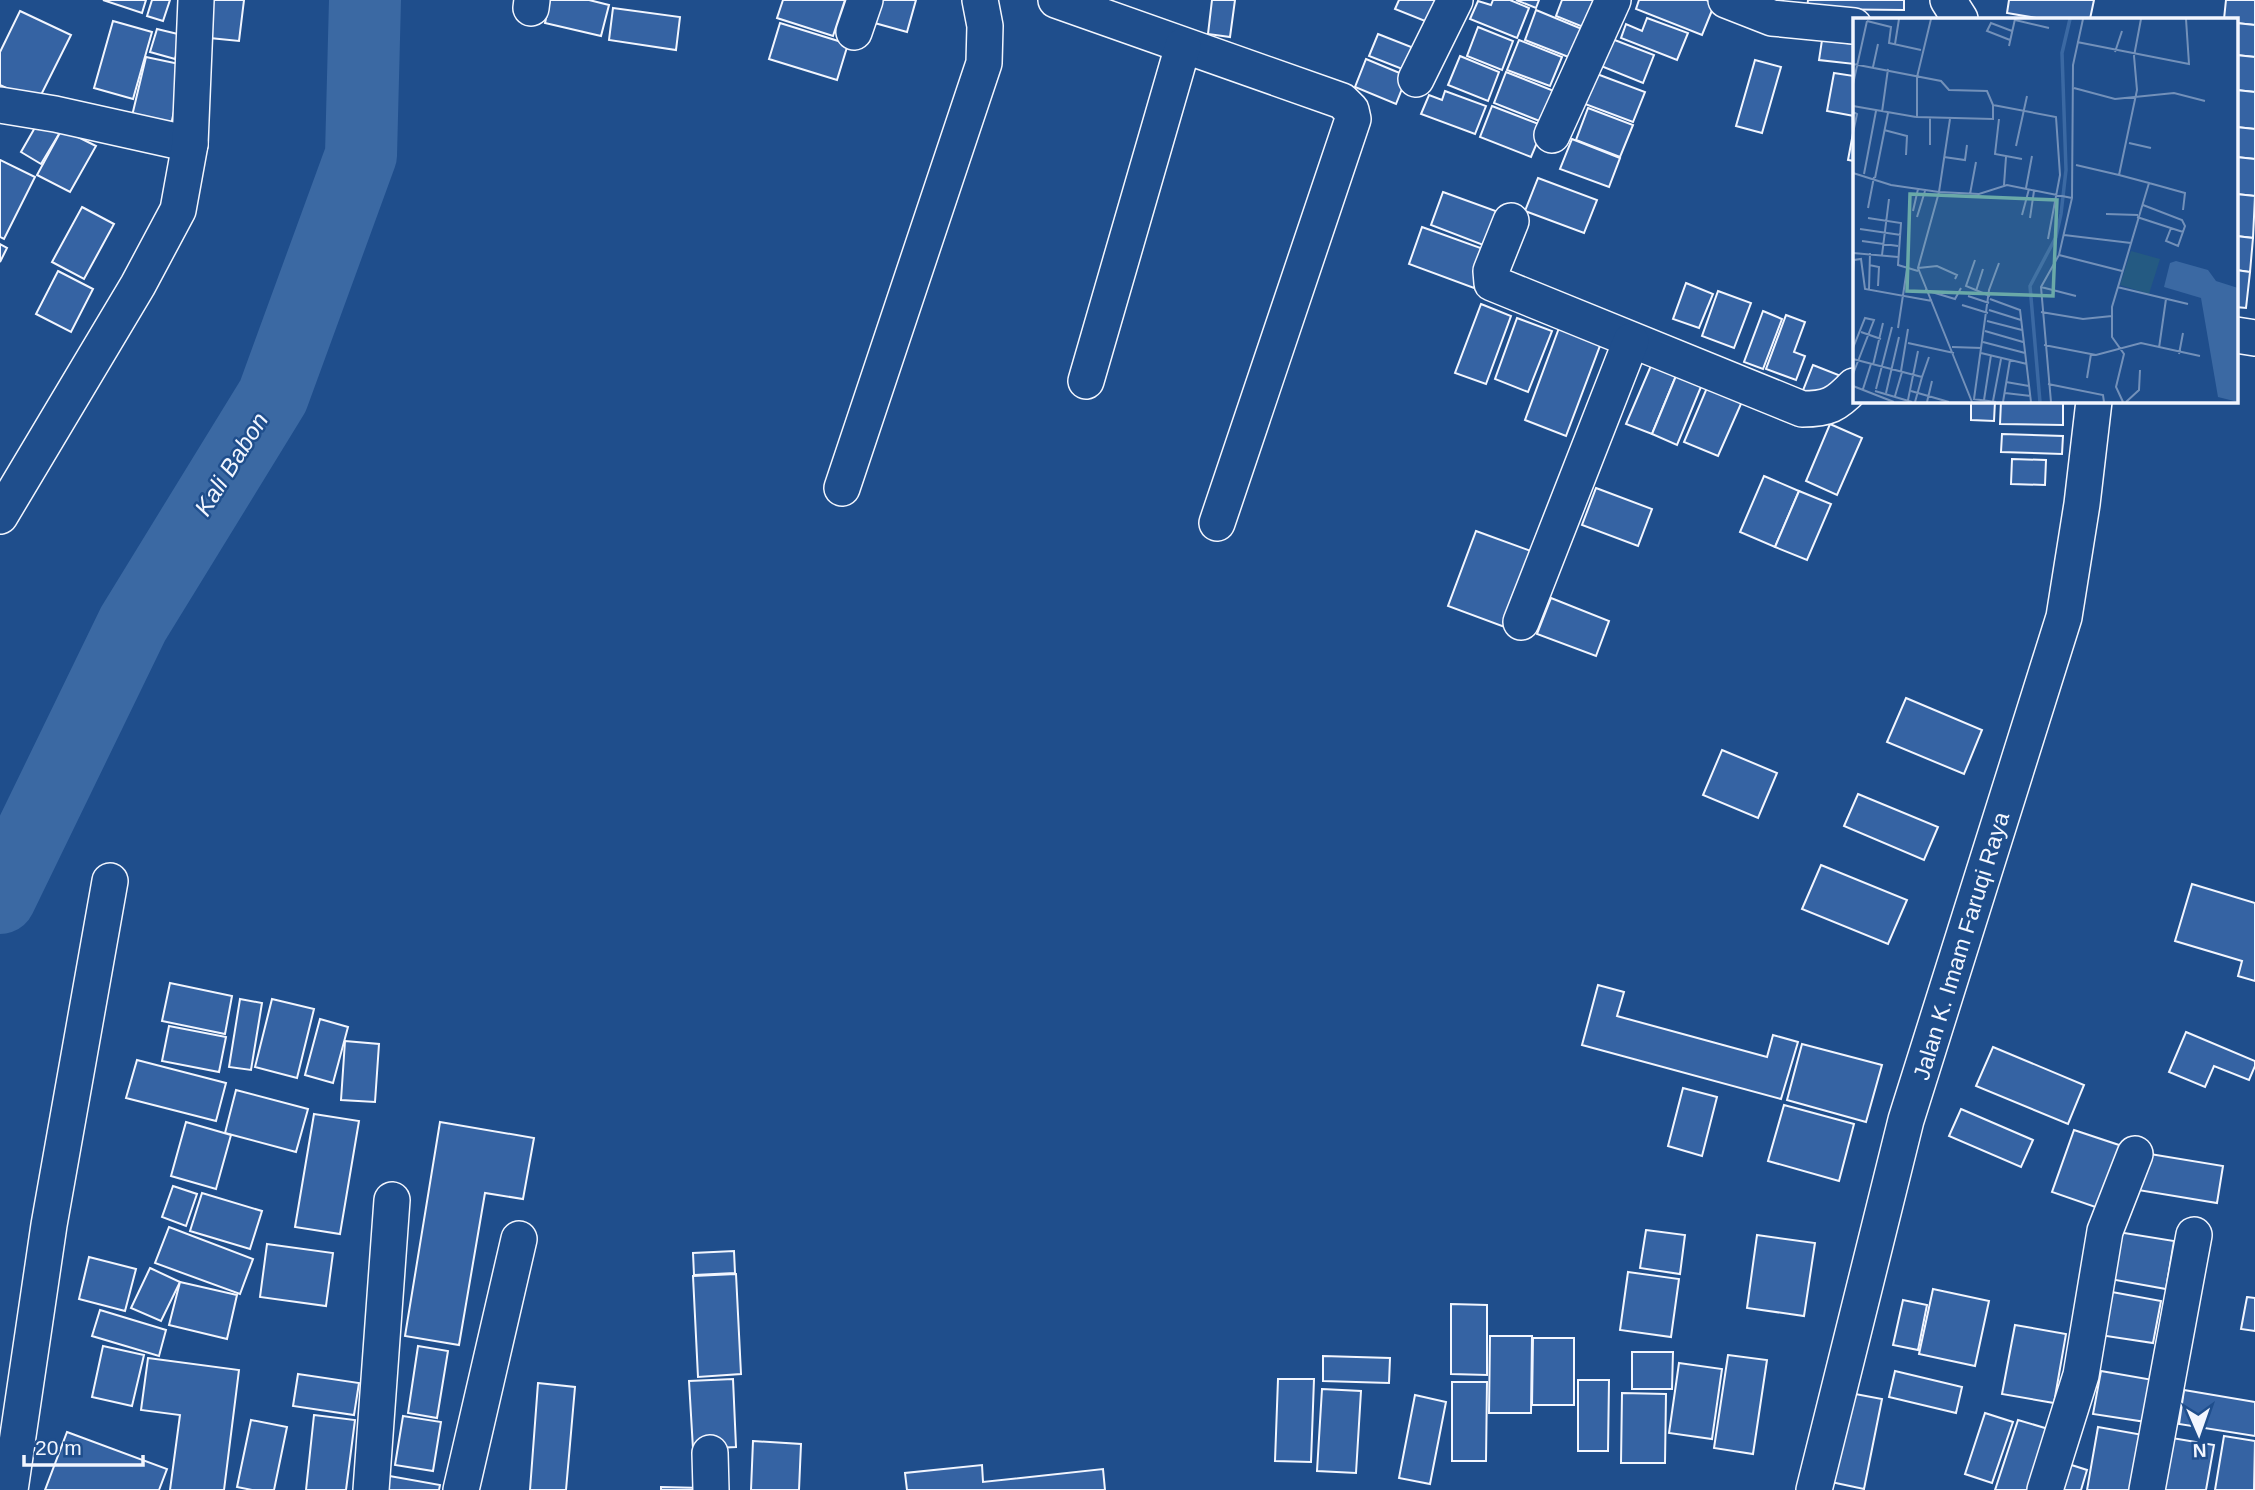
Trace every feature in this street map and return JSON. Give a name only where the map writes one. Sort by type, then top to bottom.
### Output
[{"type":"street","points":[[0,516],[138,285],[178,210],[190,144],[195,0]]},
{"type":"street","points":[[842,488],[984,63],[985,26],[980,0]]},
{"type":"street","points":[[1056,0],[1342,101],[1351,110],[1353,119],[1217,523]]},
{"type":"street","points":[[1416,79],[1455,0]]},
{"type":"street","points":[[1552,135],[1614,0]]},
{"type":"street","points":[[1726,0],[1772,18],[1853,26]]},
{"type":"street","points":[[1948,0],[1959,18]]},
{"type":"street","points":[[1086,381],[1183,46]]},
{"type":"street","points":[[0,104],[190,144]]},
{"type":"street","points":[[1511,221],[1491,271],[1492,283],[1802,409],[1819,409],[1833,405],[1853,387]]},
{"type":"street","points":[[1521,622],[1631,341]]},
{"type":"street","name":"Jalan K. Imam Faruqi Raya","points":[[1815,1490],[1906,1120],[2064,617],[2082,504],[2094,402]]},
{"type":"street","points":[[9,1490],[49,1225],[110,881]]},
{"type":"street","points":[[2045,1490],[2081,1376],[2105,1231],[2135,1154]]},
{"type":"street","points":[[371,1490],[392,1200]]},
{"type":"street","points":[[2147,1490],[2194,1235]]},
{"type":"street","points":[[461,1490],[519,1239]]},
{"type":"street","points":[[710,1453],[711,1490]]},
{"type":"building","points":[[103,0],[146,0],[142,13]]},
{"type":"building","points":[[152,0],[170,0],[163,21],[147,16]]},
{"type":"building","points":[[204,0],[244,0],[239,41],[200,37]]},
{"type":"building","points":[[550,0],[589,0],[609,5],[601,36],[545,23]]},
{"type":"building","points":[[783,0],[845,0],[833,36],[777,18]]},
{"type":"building","points":[[877,0],[916,0],[907,32],[871,22]]},
{"type":"building","points":[[1212,0],[1235,0],[1230,37],[1208,34]]},
{"type":"building","points":[[1399,0],[1439,0],[1430,23],[1395,9]]},
{"type":"building","points":[[1493,0],[1510,0],[1529,8],[1517,38],[1470,19],[1478,1],[1491,5]]},
{"type":"building","points":[[1516,0],[1539,0],[1536,8]]},
{"type":"building","points":[[1562,0],[1605,0],[1593,31],[1556,16]]},
{"type":"building","points":[[1639,0],[1706,0],[1715,3],[1702,35],[1636,9]]},
{"type":"building","points":[[1808,0],[1904,0],[1904,10],[1807,9]]},
{"type":"building","points":[[2009,0],[2094,0],[2090,18],[2036,18],[2007,13]]},
{"type":"building","points":[[2226,0],[2255,0],[2255,25],[2238,23],[2238,18],[2224,18]]},
{"type":"building","points":[[613,8],[680,17],[676,50],[609,40]]},
{"type":"building","points":[[1536,10],[1582,29],[1571,58],[1525,40]]},
{"type":"building","points":[[20,11],[71,35],[37,103],[0,85],[0,52]]},
{"type":"building","points":[[1647,18],[1688,33],[1677,60],[1621,38],[1626,24],[1642,31]]},
{"type":"building","points":[[113,21],[152,32],[133,99],[94,88]]},
{"type":"building","points":[[780,23],[848,44],[837,80],[769,59]]},
{"type":"building","points":[[2238,23],[2255,25],[2255,57],[2238,55]]},
{"type":"building","points":[[1478,27],[1513,41],[1502,70],[1467,56]]},
{"type":"building","points":[[157,29],[182,35],[175,59],[150,52]]},
{"type":"building","points":[[1378,34],[1424,52],[1415,74],[1369,56]]},
{"type":"building","points":[[1612,39],[1654,55],[1643,83],[1601,66]]},
{"type":"building","points":[[1519,40],[1562,57],[1550,86],[1507,70]]},
{"type":"building","points":[[1822,40],[1853,44],[1853,64],[1819,60]]},
{"type":"building","points":[[2238,55],[2255,57],[2255,92],[2238,90]]},
{"type":"building","points":[[1460,56],[1499,72],[1488,101],[1448,85]]},
{"type":"building","points":[[146,57],[184,65],[171,125],[132,116]]},
{"type":"building","points":[[1366,59],[1407,76],[1396,104],[1355,87]]},
{"type":"building","points":[[1755,60],[1781,67],[1762,133],[1736,126]]},
{"type":"building","points":[[1506,72],[1559,93],[1547,124],[1494,103]]},
{"type":"building","points":[[1834,73],[1853,76],[1853,116],[1827,111]]},
{"type":"building","points":[[1597,74],[1645,92],[1633,122],[1585,104]]},
{"type":"building","points":[[2238,90],[2255,92],[2255,129],[2238,127]]},
{"type":"building","points":[[1445,91],[1486,106],[1475,134],[1421,114],[1429,95],[1442,100]]},
{"type":"building","points":[[1492,106],[1544,126],[1531,157],[1480,137]]},
{"type":"building","points":[[1588,108],[1633,125],[1620,157],[1576,140]]},
{"type":"building","points":[[41,117],[62,129],[41,164],[21,152]]},
{"type":"building","points":[[2238,127],[2255,129],[2255,159],[2238,157]]},
{"type":"building","points":[[62,129],[96,146],[70,192],[37,175]]},
{"type":"building","points":[[1853,133],[1853,161],[1848,160]]},
{"type":"building","points":[[1572,139],[1620,158],[1609,187],[1560,169]]},
{"type":"building","points":[[2238,157],[2255,159],[2255,196],[2238,194]]},
{"type":"building","points":[[0,160],[35,177],[4,239],[0,237]]},
{"type":"building","points":[[1538,178],[1597,200],[1584,233],[1525,211]]},
{"type":"building","points":[[1443,192],[1504,214],[1491,248],[1431,225]]},
{"type":"building","points":[[2238,194],[2255,196],[2253,238],[2238,236]]},
{"type":"building","points":[[82,207],[114,224],[84,279],[52,262]]},
{"type":"building","points":[[1422,227],[1489,251],[1474,288],[1409,264]]},
{"type":"building","points":[[2238,236],[2253,238],[2250,272],[2238,270]]},
{"type":"building","points":[[0,244],[7,248],[0,262]]},
{"type":"building","points":[[2238,270],[2250,272],[2246,308],[2238,307]]},
{"type":"building","points":[[58,271],[93,289],[71,332],[36,314]]},
{"type":"building","points":[[1686,283],[1713,294],[1699,328],[1673,319]]},
{"type":"building","points":[[1718,291],[1751,303],[1734,348],[1702,336]]},
{"type":"building","points":[[1481,304],[1511,316],[1486,384],[1455,373]]},
{"type":"building","points":[[1763,311],[1782,319],[1763,369],[1744,362]]},
{"type":"building","points":[[1786,315],[1805,322],[1794,352],[1805,356],[1796,380],[1766,369]]},
{"type":"building","points":[[1517,318],[1552,331],[1528,392],[1495,379]]},
{"type":"building","points":[[1559,328],[1601,343],[1566,436],[1525,420]]},
{"type":"building","points":[[1653,361],[1678,371],[1652,434],[1626,424]]},
{"type":"building","points":[[1813,365],[1841,376],[1831,403],[1802,393]]},
{"type":"building","points":[[1678,371],[1703,382],[1677,445],[1652,434]]},
{"type":"building","points":[[1709,383],[1744,397],[1718,456],[1684,442]]},
{"type":"building","points":[[1971,402],[1995,402],[1994,421],[1971,420]]},
{"type":"building","points":[[2001,402],[2063,402],[2063,425],[2000,424]]},
{"type":"building","points":[[1830,424],[1862,438],[1837,495],[1806,481]]},
{"type":"building","points":[[2002,434],[2063,436],[2062,454],[2001,452]]},
{"type":"building","points":[[2012,459],[2046,460],[2045,485],[2011,484]]},
{"type":"building","points":[[1764,476],[1799,491],[1775,547],[1740,532]]},
{"type":"building","points":[[1596,488],[1652,509],[1638,546],[1582,525]]},
{"type":"building","points":[[1799,491],[1831,504],[1807,560],[1775,547]]},
{"type":"building","points":[[1476,531],[1539,554],[1510,629],[1448,606]]},
{"type":"building","points":[[1551,598],[1609,621],[1596,656],[1537,634]]},
{"type":"building","points":[[1906,698],[1982,730],[1964,774],[1887,742]]},
{"type":"building","points":[[1722,750],[1777,773],[1758,818],[1703,795]]},
{"type":"building","points":[[1858,794],[1938,827],[1924,860],[1844,826]]},
{"type":"building","points":[[1821,865],[1907,900],[1888,944],[1802,909]]},
{"type":"building","points":[[2192,884],[2255,903],[2255,981],[2238,976],[2242,961],[2175,941]]},
{"type":"building","points":[[170,983],[232,996],[225,1034],[162,1021]]},
{"type":"building","points":[[1598,985],[1624,992],[1617,1016],[1767,1057],[1773,1035],[1798,1042],[1781,1099],[1582,1045]]},
{"type":"building","points":[[240,999],[262,1003],[251,1070],[229,1067]]},
{"type":"building","points":[[272,999],[314,1009],[297,1078],[255,1067]]},
{"type":"building","points":[[320,1019],[348,1027],[333,1083],[305,1075]]},
{"type":"building","points":[[169,1026],[226,1037],[219,1072],[162,1061]]},
{"type":"building","points":[[2186,1032],[2255,1061],[2249,1080],[2214,1066],[2205,1087],[2169,1072]]},
{"type":"building","points":[[345,1041],[379,1044],[375,1102],[341,1100]]},
{"type":"building","points":[[1802,1044],[1882,1065],[1866,1122],[1787,1100]]},
{"type":"building","points":[[1993,1047],[2084,1085],[2068,1124],[1976,1086]]},
{"type":"building","points":[[137,1060],[226,1083],[216,1121],[126,1098]]},
{"type":"building","points":[[1683,1088],[1717,1097],[1702,1156],[1668,1146]]},
{"type":"building","points":[[236,1090],[308,1109],[296,1152],[225,1133]]},
{"type":"building","points":[[1784,1105],[1854,1124],[1839,1181],[1768,1161]]},
{"type":"building","points":[[1961,1109],[2033,1140],[2021,1167],[1949,1136]]},
{"type":"building","points":[[314,1114],[359,1121],[340,1234],[295,1227]]},
{"type":"building","points":[[186,1122],[231,1135],[216,1189],[171,1176]]},
{"type":"building","points":[[440,1122],[534,1138],[523,1199],[485,1193],[459,1345],[405,1336]]},
{"type":"building","points":[[2074,1130],[2125,1147],[2104,1210],[2052,1192]]},
{"type":"building","points":[[2144,1153],[2223,1166],[2217,1203],[2138,1190]]},
{"type":"building","points":[[173,1186],[197,1194],[186,1226],[162,1217]]},
{"type":"building","points":[[202,1193],[262,1211],[250,1249],[190,1231]]},
{"type":"building","points":[[169,1227],[253,1259],[240,1294],[155,1263]]},
{"type":"building","points":[[1646,1230],[1685,1235],[1680,1274],[1640,1268]]},
{"type":"building","points":[[2118,1232],[2174,1241],[2166,1289],[2110,1279]]},
{"type":"building","points":[[1757,1235],[1815,1243],[1804,1316],[1747,1308]]},
{"type":"building","points":[[267,1244],[333,1253],[326,1306],[260,1297]]},
{"type":"building","points":[[734,1251],[735,1273],[694,1275],[693,1253]]},
{"type":"building","points":[[89,1257],[136,1269],[125,1311],[79,1299]]},
{"type":"building","points":[[150,1268],[180,1282],[161,1321],[131,1308]]},
{"type":"building","points":[[1628,1272],[1679,1279],[1671,1337],[1620,1330]]},
{"type":"building","points":[[736,1274],[741,1374],[698,1377],[693,1276]]},
{"type":"building","points":[[180,1282],[237,1295],[227,1339],[169,1325]]},
{"type":"building","points":[[1933,1289],[1989,1301],[1975,1366],[1919,1354]]},
{"type":"building","points":[[2101,1290],[2161,1301],[2153,1343],[2093,1334]]},
{"type":"building","points":[[2247,1297],[2255,1298],[2255,1331],[2241,1329]]},
{"type":"building","points":[[1903,1300],[1927,1305],[1918,1350],[1893,1345]]},
{"type":"building","points":[[1451,1304],[1487,1305],[1487,1375],[1451,1374]]},
{"type":"building","points":[[100,1310],[166,1330],[159,1356],[92,1336]]},
{"type":"building","points":[[2015,1325],[2066,1334],[2054,1403],[2002,1394]]},
{"type":"building","points":[[1490,1336],[1532,1336],[1531,1413],[1489,1413]]},
{"type":"building","points":[[1533,1338],[1574,1338],[1574,1405],[1532,1405]]},
{"type":"building","points":[[103,1346],[144,1355],[132,1406],[92,1397]]},
{"type":"building","points":[[418,1346],[448,1351],[437,1418],[408,1413]]},
{"type":"building","points":[[1632,1352],[1673,1352],[1672,1389],[1632,1389]]},
{"type":"building","points":[[1728,1355],[1767,1360],[1753,1454],[1714,1448]]},
{"type":"building","points":[[1323,1356],[1390,1358],[1389,1383],[1323,1381]]},
{"type":"building","points":[[148,1358],[239,1370],[224,1490],[170,1490],[180,1415],[141,1410]]},
{"type":"building","points":[[1679,1363],[1722,1369],[1712,1439],[1669,1433]]},
{"type":"building","points":[[1895,1371],[1962,1387],[1956,1413],[1889,1397]]},
{"type":"building","points":[[2101,1371],[2153,1380],[2146,1422],[2093,1414]]},
{"type":"building","points":[[298,1374],[359,1383],[354,1415],[293,1406]]},
{"type":"building","points":[[733,1379],[736,1447],[693,1449],[689,1381]]},
{"type":"building","points":[[1278,1379],[1314,1379],[1311,1462],[1275,1461]]},
{"type":"building","points":[[1578,1380],[1609,1380],[1608,1451],[1578,1451]]},
{"type":"building","points":[[1452,1382],[1487,1382],[1486,1461],[1452,1461]]},
{"type":"building","points":[[538,1383],[575,1387],[566,1490],[530,1490]]},
{"type":"building","points":[[1322,1389],[1361,1391],[1356,1473],[1317,1471]]},
{"type":"building","points":[[2184,1390],[2255,1402],[2255,1436],[2179,1424]]},
{"type":"building","points":[[1622,1393],[1666,1394],[1665,1463],[1621,1463]]},
{"type":"building","points":[[1850,1393],[1882,1399],[1864,1489],[1831,1482]]},
{"type":"building","points":[[1415,1395],[1446,1402],[1430,1484],[1399,1478]]},
{"type":"building","points":[[1985,1413],[2013,1422],[1992,1483],[1965,1474]]},
{"type":"building","points":[[314,1415],[355,1420],[346,1490],[306,1490]]},
{"type":"building","points":[[403,1416],[441,1422],[433,1471],[395,1465]]},
{"type":"building","points":[[251,1420],[287,1427],[274,1490],[237,1487]]},
{"type":"building","points":[[2018,1420],[2055,1431],[2035,1490],[1995,1490]]},
{"type":"building","points":[[2098,1427],[2143,1435],[2134,1490],[2087,1490]]},
{"type":"building","points":[[67,1432],[167,1469],[159,1490],[45,1490]]},
{"type":"building","points":[[2224,1436],[2255,1441],[2254,1490],[2215,1490]]},
{"type":"building","points":[[2172,1438],[2214,1445],[2206,1490],[2163,1490]]},
{"type":"building","points":[[753,1441],[801,1444],[799,1490],[751,1490]]},
{"type":"building","points":[[2056,1460],[2087,1470],[2081,1490],[2046,1490]]},
{"type":"building","points":[[982,1465],[983,1482],[1103,1469],[1105,1490],[907,1490],[905,1473]]},
{"type":"building","points":[[384,1475],[440,1485],[439,1490],[381,1490]]},
{"type":"building","points":[[661,1487],[702,1488],[702,1490],[661,1490]]},
{"type":"waterway","name":"Kali Babon","points":[[0,898],[133,624],[273,396],[361,155],[365,0]]}]
